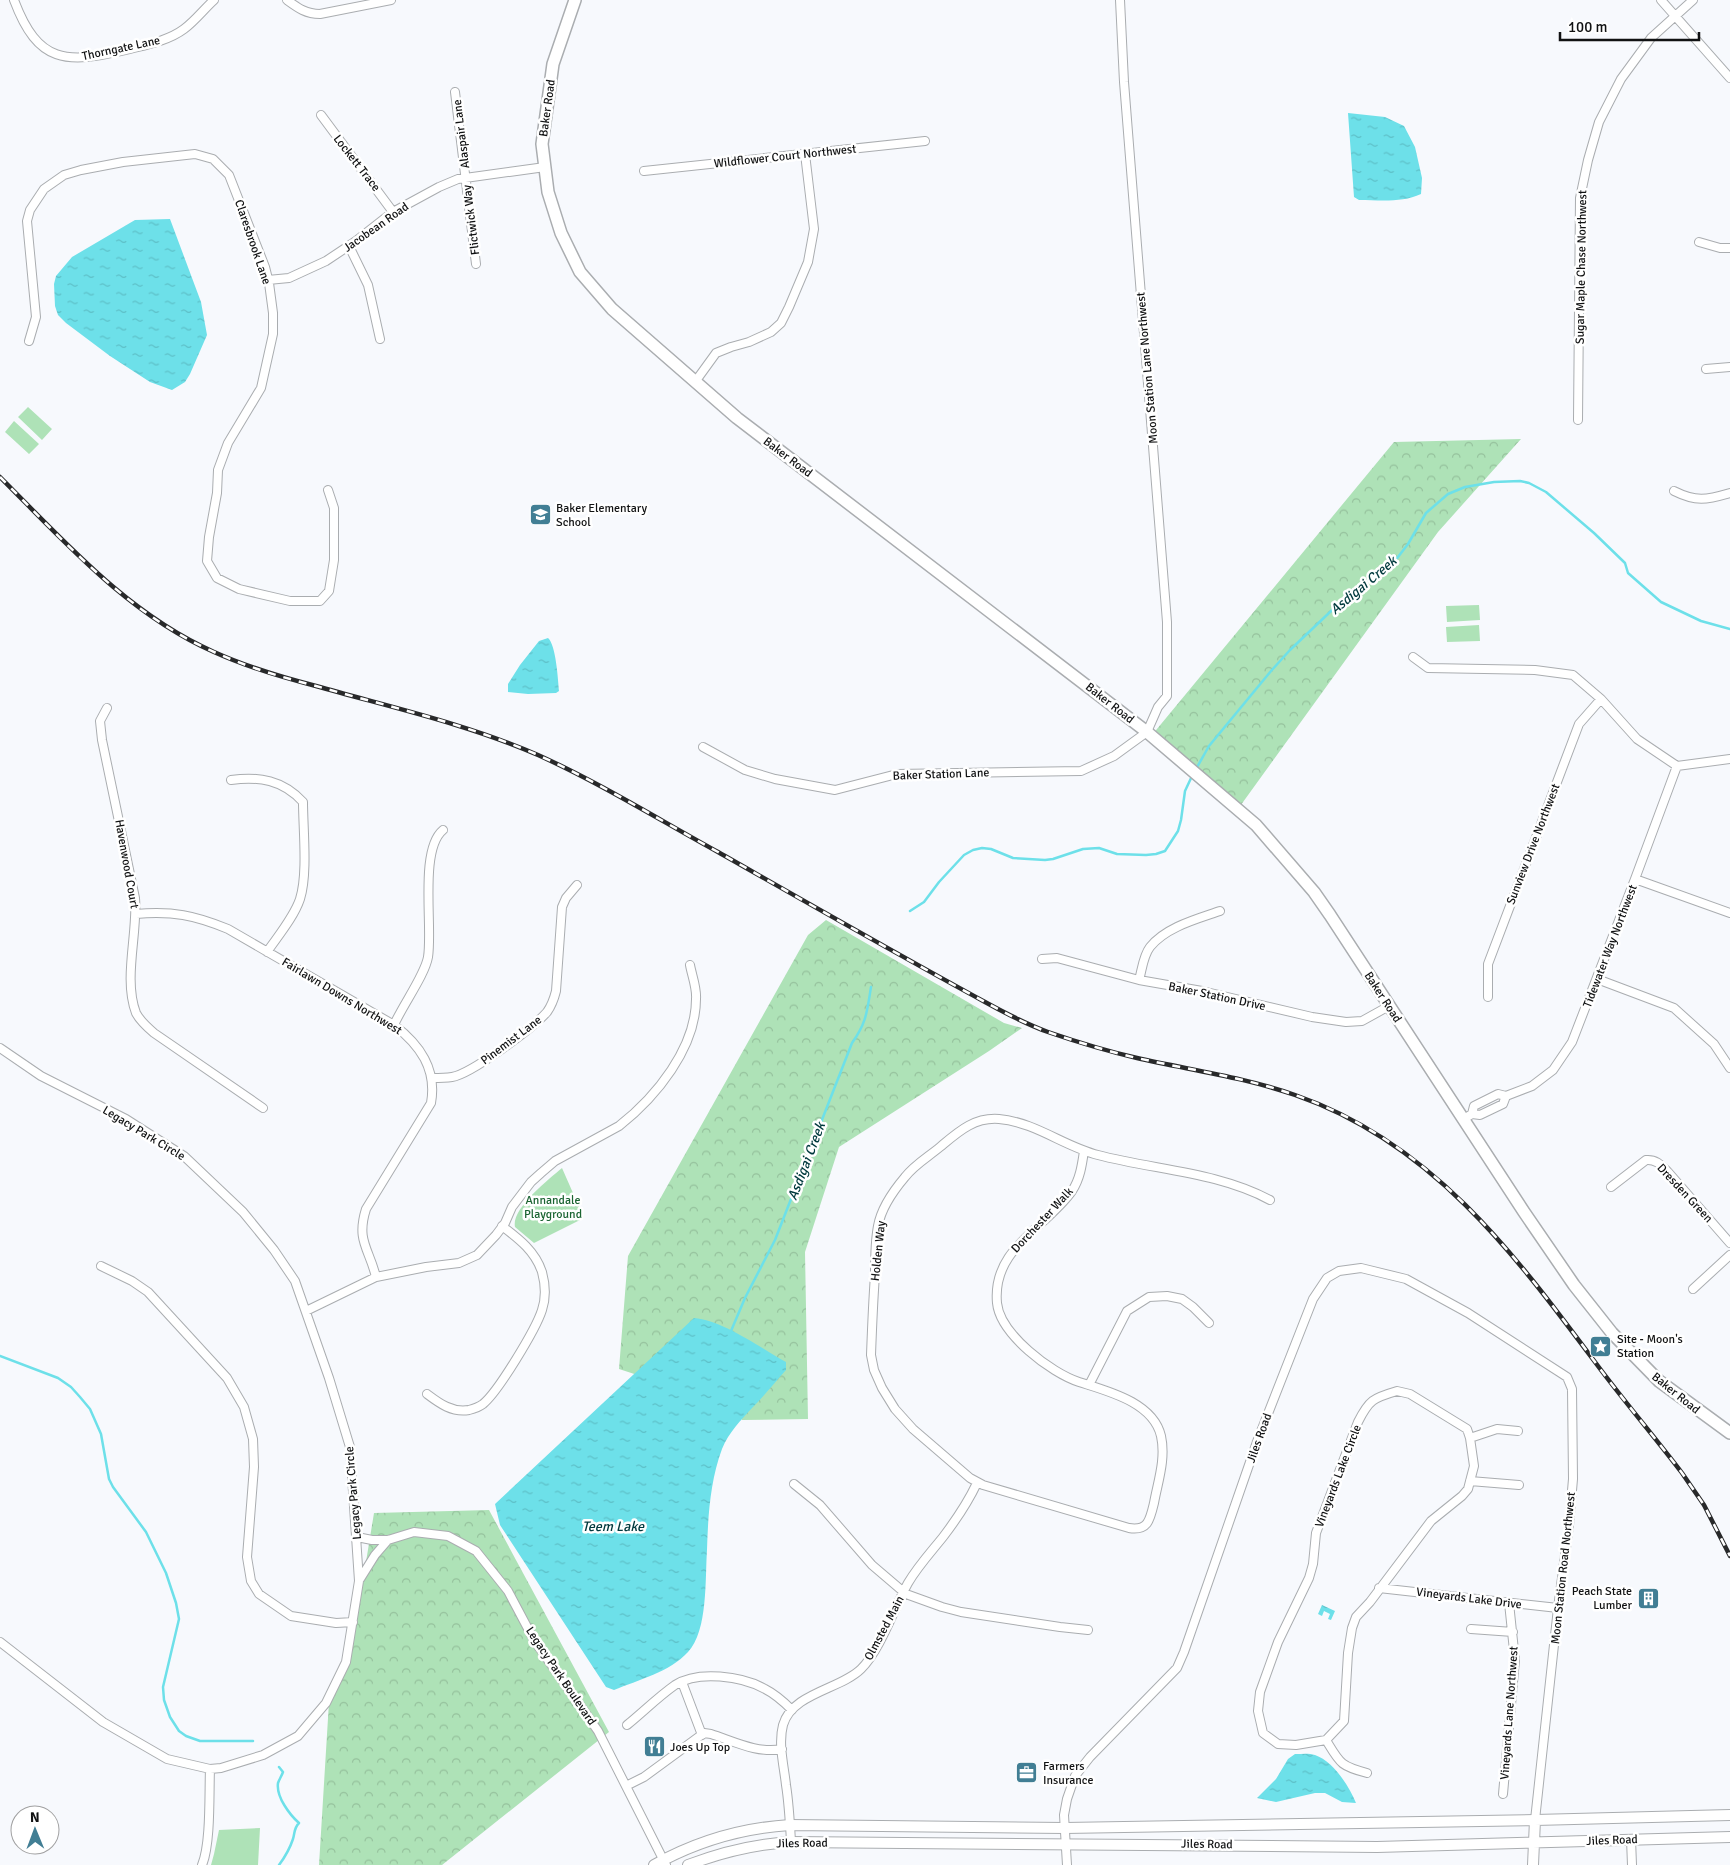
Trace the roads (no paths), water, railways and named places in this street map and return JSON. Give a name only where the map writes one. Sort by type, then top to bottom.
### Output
[{"type":"main road","name":"Baker Road","points":[[575,0],[553,64],[542,144],[548,192],[561,233],[580,272],[612,309],[756,433],[1147,732],[1256,825],[1314,892],[1389,1006],[1468,1116],[1529,1220],[1574,1285],[1612,1333],[1659,1381],[1730,1433]]},
{"type":"street","name":"Thorngate Lane","points":[[14,0],[39,45],[69,58],[85,58],[168,38],[183,30],[214,0]]},
{"type":"street","points":[[287,0],[301,10],[312,14],[320,14],[391,0]]},
{"type":"street","name":"Moon Station Lane Northwest","points":[[1120,0],[1124,82],[1167,622],[1167,696],[1158,707],[1147,732]]},
{"type":"street","points":[[1662,0],[1730,78]]},
{"type":"street","name":"Sugar Maple Chase Northwest","points":[[1578,420],[1580,198],[1588,160],[1599,122],[1621,79],[1651,38],[1693,0]]},
{"type":"street","name":"Alaspair Lane","points":[[455,92],[466,177]]},
{"type":"street","name":"Lockett Trace","points":[[321,115],[394,212]]},
{"type":"street","name":"Wildflower Court Northwest","points":[[644,171],[925,141]]},
{"type":"street","name":"Claresbrook Lane","points":[[29,341],[36,317],[27,221],[30,210],[44,189],[64,175],[123,162],[195,154],[213,159],[229,176],[265,267],[273,313],[272,334],[261,388],[228,443],[218,470],[217,493],[209,537],[207,561],[217,578],[239,589],[272,598],[290,601],[320,601],[329,591],[334,560],[334,508],[328,490]]},
{"type":"street","points":[[695,382],[716,353],[772,332],[781,323],[789,307],[808,262],[814,229],[805,154]]},
{"type":"street","name":"Jacobean Road","points":[[268,280],[289,278],[326,261],[394,212],[439,187],[466,177],[545,167]]},
{"type":"street","name":"Flictwick Way","points":[[466,177],[476,264]]},
{"type":"street","points":[[1699,242],[1720,248],[1730,248]]},
{"type":"street","points":[[349,246],[368,284],[380,339]]},
{"type":"street","points":[[1706,369],[1730,367]]},
{"type":"street","points":[[1674,491],[1690,498],[1706,499],[1730,493]]},
{"type":"street","points":[[1413,657],[1428,668],[1535,670],[1573,675],[1601,699],[1637,739],[1676,766],[1730,759]]},
{"type":"street","name":"Sunview Drive Northwest","points":[[1488,997],[1488,964],[1579,724],[1601,699]]},
{"type":"street","name":"Havenwood Court","points":[[107,708],[100,721],[102,740],[135,898],[136,914],[131,985],[136,1013],[144,1024],[263,1108]]},
{"type":"street","name":"Baker Station Lane","points":[[704,748],[744,770],[775,779],[835,790],[897,774],[1081,771],[1114,756],[1147,732]]},
{"type":"street","name":"Tidewater Way Northwest","points":[[1468,1116],[1480,1116],[1503,1104],[1506,1096],[1532,1086],[1553,1070],[1572,1042],[1676,766]]},
{"type":"street","points":[[231,780],[246,778],[271,780],[298,796],[303,802],[304,859],[302,891],[299,902],[268,952]]},
{"type":"street","points":[[394,1025],[427,959],[431,854],[438,834],[443,830]]},
{"type":"street","points":[[1635,879],[1730,913]]},
{"type":"street","name":"Pinemist Lane","points":[[432,1078],[452,1077],[472,1068],[539,1021],[548,1010],[554,1000],[556,991],[562,907],[566,898],[577,885]]},
{"type":"street","points":[[1140,980],[1150,946],[1171,930],[1220,911]]},
{"type":"street","name":"Fairlawn Downs Northwest","points":[[136,914],[158,912],[183,914],[203,919],[228,929],[394,1025],[416,1044],[428,1063],[432,1078],[431,1103],[366,1208],[361,1231],[376,1277]]},
{"type":"street","name":"Baker Station Drive","points":[[1042,959],[1057,958],[1140,980],[1202,991],[1312,1017],[1346,1022],[1362,1020],[1389,1006]]},
{"type":"street","points":[[306,1311],[376,1277],[467,1260],[484,1249],[502,1226],[512,1207],[531,1182],[541,1173],[555,1161],[626,1120],[643,1106],[672,1070],[692,1033],[697,997],[690,965]]},
{"type":"street","points":[[1597,979],[1674,1008],[1714,1044],[1730,1068]]},
{"type":"street","name":"Legacy Park Circle","points":[[0,1048],[41,1076],[126,1119],[184,1156],[243,1212],[274,1250],[295,1281],[329,1378],[350,1447],[359,1581],[354,1622],[346,1662],[326,1703],[298,1736],[263,1755],[221,1768],[210,1769],[166,1759],[102,1722],[0,1642]]},
{"type":"street","name":"Holden Way","points":[[1155,1498],[1148,1521],[1143,1528],[1138,1529],[1110,1523],[977,1483],[913,1429],[895,1409],[882,1388],[874,1370],[871,1355],[876,1245],[878,1226],[882,1214],[906,1175],[945,1143],[976,1121],[992,1119],[1011,1121],[1084,1151],[1131,1163],[1225,1181],[1254,1191],[1270,1200]]},
{"type":"street","name":"Dorchester Walk","points":[[1084,1151],[1081,1170],[1072,1190],[1004,1263],[997,1282],[996,1294],[999,1315],[1018,1342],[1063,1374],[1078,1382],[1089,1384],[1130,1400],[1147,1413],[1161,1434],[1163,1458],[1155,1498]]},
{"type":"street","name":"Dresden Green","points":[[1612,1187],[1646,1160],[1652,1159],[1668,1172],[1730,1243]]},
{"type":"street","points":[[426,1394],[438,1403],[456,1410],[468,1410],[484,1403],[497,1388],[512,1365],[542,1311],[544,1289],[542,1273],[538,1263],[531,1250],[502,1226]]},
{"type":"street","points":[[1693,1289],[1730,1254]]},
{"type":"street","points":[[101,1266],[132,1280],[148,1292],[227,1378],[244,1407],[253,1439],[254,1467],[247,1557],[251,1580],[259,1594],[291,1616],[336,1623],[354,1622]]},
{"type":"street","name":"Jiles Road","points":[[1065,1828],[1067,1800],[1071,1784],[1080,1768],[1177,1668],[1258,1439],[1313,1299],[1327,1278],[1339,1271],[1361,1268],[1406,1279],[1468,1314],[1567,1377]]},
{"type":"street","points":[[1089,1384],[1127,1311],[1149,1297],[1167,1296],[1182,1299],[1193,1307],[1208,1323]]},
{"type":"street","name":"Moon Station Road Northwest","points":[[1535,1820],[1573,1479],[1572,1388],[1567,1377]]},
{"type":"street","name":"Vineyards Lake Circle","points":[[1326,1740],[1296,1745],[1278,1744],[1263,1733],[1258,1711],[1260,1692],[1278,1642],[1309,1578],[1313,1564],[1316,1533],[1358,1422],[1365,1408],[1376,1397],[1397,1392],[1410,1394],[1467,1429],[1470,1438]]},
{"type":"street","points":[[1367,1773],[1354,1770],[1340,1763],[1326,1740],[1344,1721],[1348,1653],[1352,1628],[1356,1617],[1431,1521],[1468,1489],[1474,1466],[1470,1438],[1497,1429],[1518,1430]]},
{"type":"street","points":[[1470,1481],[1519,1485]]},
{"type":"street","name":"Olmsted Main","points":[[791,1842],[780,1740],[783,1724],[792,1710],[808,1698],[846,1679],[860,1670],[869,1660],[880,1641],[897,1602],[917,1569],[944,1536],[977,1483]]},
{"type":"street","points":[[794,1484],[820,1505],[862,1555],[904,1592],[942,1607],[961,1612],[1088,1630]]},
{"type":"street","name":"Legacy Park Boulevard","points":[[357,1536],[372,1540],[388,1540],[414,1532],[448,1536],[476,1551],[508,1591],[534,1640],[598,1731],[665,1862]]},
{"type":"street","points":[[359,1581],[375,1555],[388,1540]]},
{"type":"street","name":"Vineyards Lake Drive","points":[[1379,1588],[1558,1608]]},
{"type":"street","name":"Vineyards Lane Northwest","points":[[1503,1794],[1516,1660],[1509,1603]]},
{"type":"street","points":[[1471,1629],[1514,1632]]},
{"type":"street","points":[[627,1725],[676,1685],[701,1676],[732,1678],[755,1684],[771,1692],[792,1710]]},
{"type":"street","points":[[682,1682],[702,1735]]},
{"type":"street","points":[[626,1786],[644,1777],[702,1735],[711,1734],[753,1748],[773,1751],[782,1749]]},
{"type":"street","points":[[202,1865],[206,1858],[210,1769]]},
{"type":"street","name":"Jiles Road","points":[[654,1865],[665,1862],[724,1834],[765,1826],[1065,1828],[1730,1815]]},
{"type":"street","points":[[1533,1865],[1535,1820]]},
{"type":"street","points":[[1065,1828],[1067,1865]]},
{"type":"street","name":"Jiles Road","points":[[688,1865],[727,1851],[770,1843],[791,1842],[1377,1847],[1730,1836]]},
{"type":"street","points":[[1631,1839],[1632,1865]]},
{"type":"water","points":[[1348,113],[1385,117],[1404,126],[1415,147],[1422,178],[1421,194],[1406,199],[1390,200],[1359,200],[1354,197]]},
{"type":"water","points":[[170,219],[201,302],[207,335],[185,382],[172,390],[150,382],[110,356],[66,323],[58,315],[55,306],[54,284],[56,276],[72,257],[135,220]]},
{"type":"water","points":[[548,638],[555,655],[559,691],[556,693],[528,694],[508,692],[508,684],[520,665],[539,641]]},
{"type":"water","name":"Teem Lake","points":[[694,1318],[729,1329],[786,1362],[786,1370],[736,1426],[722,1449],[710,1499],[704,1604],[699,1631],[694,1643],[681,1659],[672,1665],[653,1675],[614,1690],[606,1687],[500,1525],[495,1504]]},
{"type":"water","points":[[1322,1605],[1335,1611],[1331,1620],[1328,1619],[1330,1614],[1324,1611],[1322,1616],[1318,1614]]},
{"type":"water","points":[[1295,1754],[1313,1754],[1322,1758],[1334,1768],[1345,1782],[1356,1803],[1342,1802],[1325,1793],[1315,1793],[1276,1802],[1257,1798],[1276,1779],[1288,1759]]},
{"type":"waterway","name":"Asdigai Creek","points":[[1196,769],[1209,746],[1290,650],[1349,594],[1398,557],[1426,513],[1448,494],[1465,487],[1494,482],[1520,481],[1529,483],[1546,492],[1594,533],[1625,563],[1628,573],[1661,602],[1701,621],[1730,629]]},
{"type":"waterway","name":"Asdigai Creek","points":[[910,911],[924,902],[939,882],[964,855],[973,850],[991,849],[1013,858],[1045,860],[1083,849],[1099,848],[1117,854],[1146,855],[1165,851],[1178,831],[1185,791],[1192,776]]},
{"type":"waterway","name":"Asdigai Creek","points":[[731,1331],[745,1298],[775,1240],[852,1043],[864,1022],[871,987]]},
{"type":"waterway","points":[[0,1356],[58,1378],[71,1387],[90,1409],[101,1434],[109,1479],[146,1532],[166,1573],[176,1603],[179,1619],[163,1687],[164,1700],[170,1717],[179,1731],[186,1736],[200,1741],[253,1741]]},
{"type":"waterway","points":[[279,1767],[283,1772],[278,1783],[281,1800],[299,1823],[295,1828],[289,1849],[279,1865]]},
{"type":"railway","points":[[0,477],[99,575],[153,618],[214,652],[277,675],[456,725],[538,755],[584,777],[884,946],[993,1006],[1040,1029],[1081,1043],[1126,1055],[1237,1079],[1295,1095],[1344,1115],[1388,1141],[1428,1171],[1465,1205],[1533,1280],[1616,1390],[1682,1473],[1704,1505],[1730,1556]]},
{"type":"place","name":"Baker Elementary School","points":[[540,515]]},
{"type":"place","name":"Site - Moon's Station","points":[[1601,1346]]},
{"type":"place","name":"Peach State Lumber","points":[[1648,1598]]},
{"type":"place","name":"Joes Up Top","points":[[654,1747]]},
{"type":"place","name":"Farmers Insurance","points":[[1027,1773]]},
{"type":"park label","name":"Annandale Playground","points":[[553,1207]]}]
